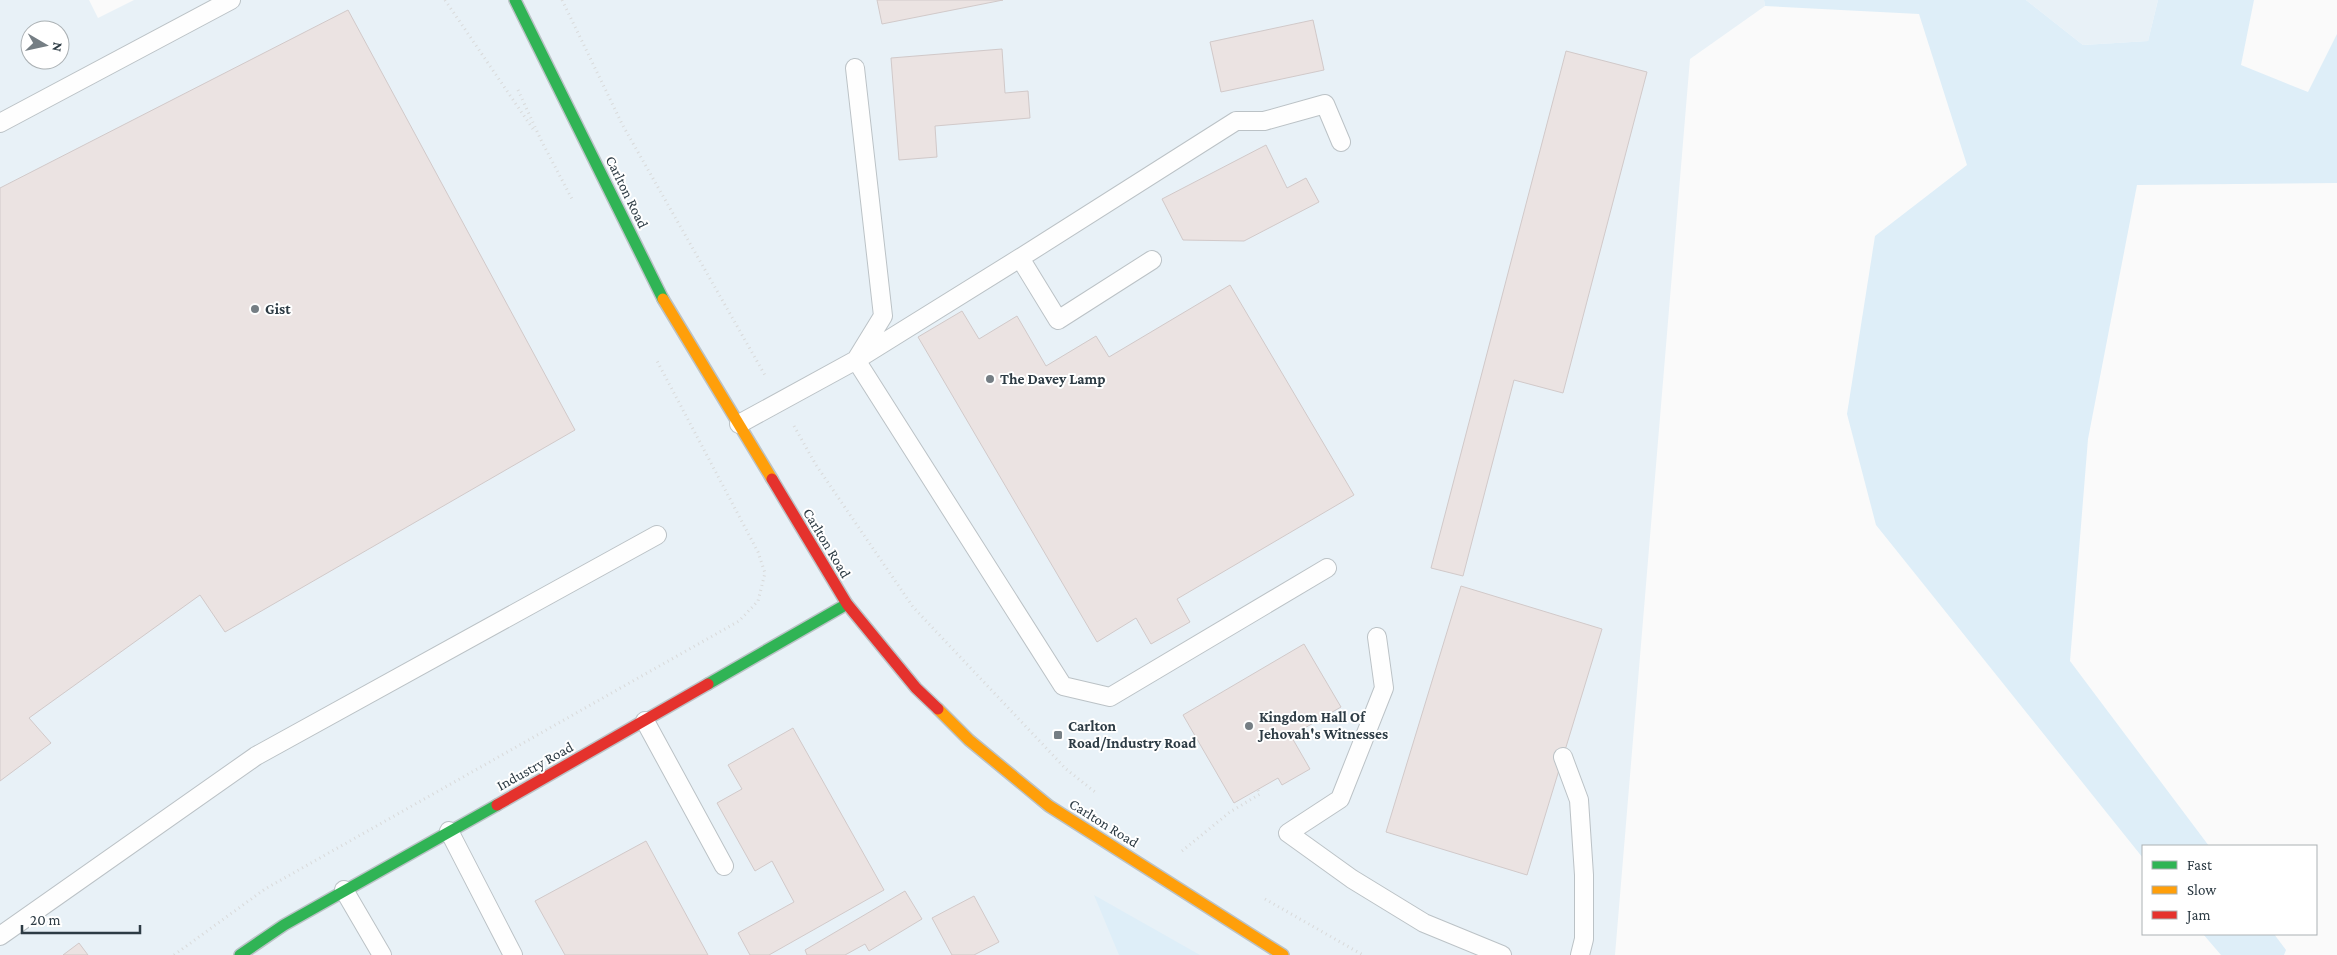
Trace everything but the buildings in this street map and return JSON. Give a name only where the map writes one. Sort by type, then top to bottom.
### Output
[{"type":"main road","name":"Carlton Road","points":[[515,0],[662,296],[847,604],[916,688],[969,740],[1049,806],[1283,955]]},
{"type":"main road","name":"Industry Road","points":[[240,955],[284,925],[344,890],[645,721],[847,604]]},
{"type":"lane","points":[[0,123],[231,0]]},
{"type":"lane","points":[[855,68],[883,316],[856,360]]},
{"type":"lane","points":[[739,424],[856,360],[1236,121],[1264,121],[1325,104],[1341,142]]},
{"type":"lane","points":[[1020,258],[1058,320],[1152,260]]},
{"type":"lane","points":[[856,360],[1063,686],[1110,697],[1327,568]]},
{"type":"lane","points":[[0,936],[256,756],[658,535]]},
{"type":"lane","points":[[1377,637],[1384,688],[1340,800],[1288,833],[1352,879],[1424,923],[1502,955]]},
{"type":"lane","points":[[645,721],[724,866]]},
{"type":"lane","points":[[1563,757],[1579,800],[1584,875],[1584,939],[1580,955]]},
{"type":"lane","points":[[449,831],[513,955]]},
{"type":"lane","points":[[344,890],[382,955]]},
{"type":"path","points":[[445,0],[541,140]]},
{"type":"path","points":[[562,0],[622,124],[816,464],[913,607],[1066,769],[1102,797]]},
{"type":"path","points":[[517,88],[541,140],[578,210]]},
{"type":"path","points":[[174,955],[265,889],[739,621],[758,601],[765,573],[758,552],[652,350]]},
{"type":"path","points":[[1181,852],[1230,812],[1260,794],[1258,790]]},
{"type":"path","points":[[1174,848],[1190,857]]},
{"type":"path","points":[[1259,896],[1363,955]]},
{"type":"shaded area","points":[[0,0],[89,0],[98,18],[134,0],[1764,0],[1765,6],[1690,59],[1615,955],[0,955]]},
{"type":"shaded area","points":[[1764,0],[2026,0],[2083,45],[2148,41],[2158,0],[2254,0],[2241,65],[2308,92],[2337,34],[2337,183],[2137,185],[2088,439],[2070,661],[2208,845],[2142,845],[2142,857],[1876,525],[1847,414],[1875,236],[1967,165],[1919,14],[1765,6]]},
{"type":"shaded area","points":[[2026,0],[2158,0],[2148,41],[2083,45]]},
{"type":"shaded area","points":[[1094,895],[1200,955],[1119,955]]},
{"type":"shaded area","points":[[2204,935],[2275,935],[2286,950],[2284,955],[2221,955]]},
{"type":"traffic: fast","points":[[515,0],[663,299]]},
{"type":"traffic: fast","points":[[708,684],[847,604]]},
{"type":"traffic: fast","points":[[240,955],[284,925],[497,805]]},
{"type":"traffic: slow","points":[[663,299],[772,479]]},
{"type":"traffic: slow","points":[[938,709],[969,740],[1049,806],[1283,955]]},
{"type":"traffic: jam","points":[[772,479],[847,604],[916,688],[938,709]]},
{"type":"traffic: jam","points":[[497,805],[708,684]]},
{"type":"place","name":"Gist","points":[[255,309]]},
{"type":"place","name":"The Davey Lamp","points":[[990,379]]},
{"type":"place","name":"Kingdom Hall Of Jehovah's Witnesses","points":[[1249,726]]},
{"type":"place","name":"Carlton Road/Industry Road","points":[[1058,735]]}]
